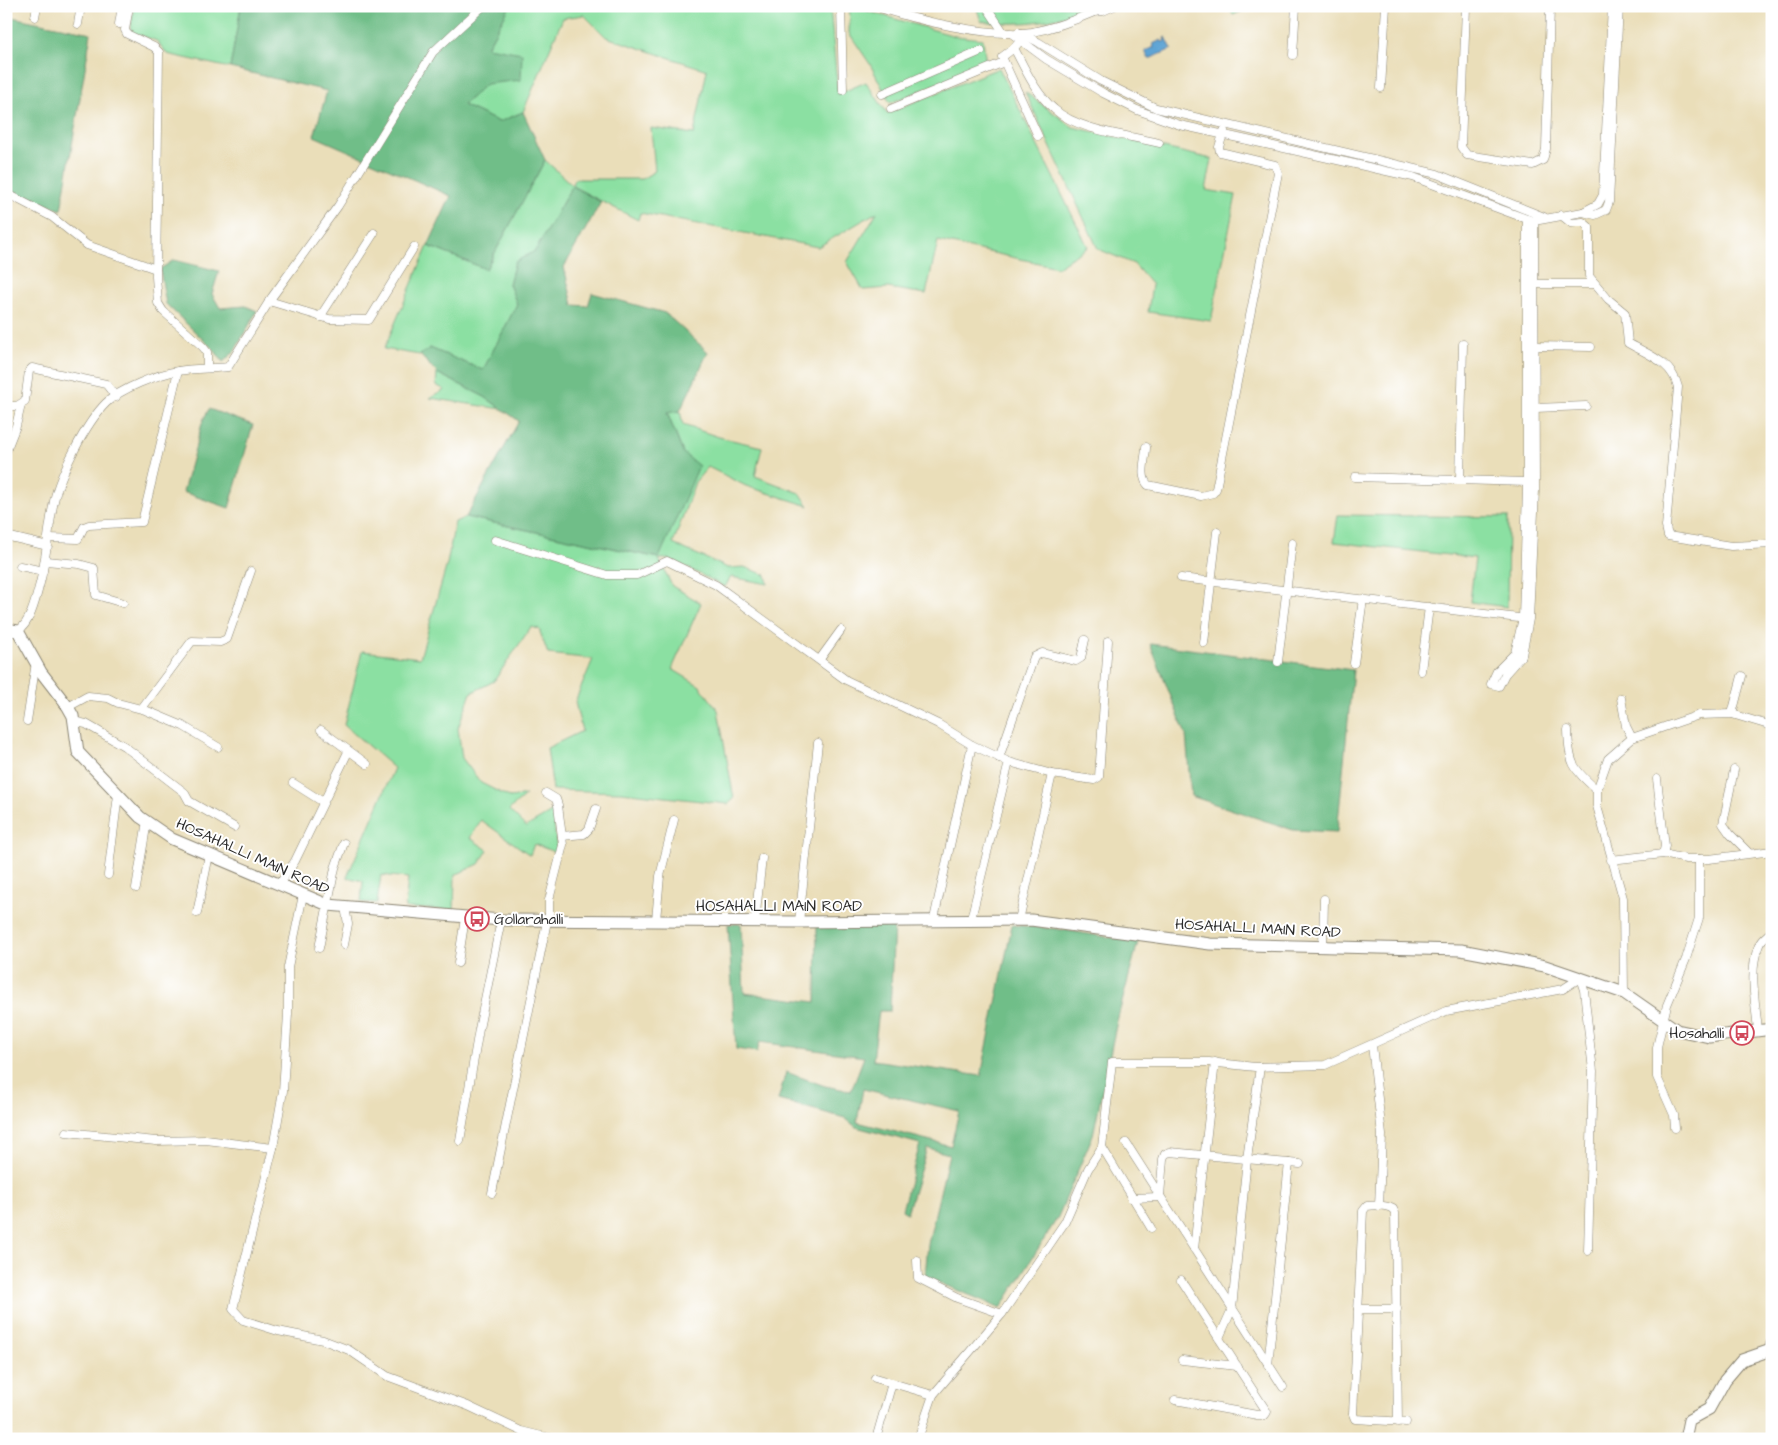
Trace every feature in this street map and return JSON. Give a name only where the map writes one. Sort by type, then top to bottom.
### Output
[{"type":"street","points":[[35,17],[37,6]]},
{"type":"street","points":[[78,24],[81,6]]},
{"type":"street","points":[[119,24],[122,6]]},
{"type":"street","points":[[129,6],[125,30],[127,34],[154,47],[159,52],[156,269],[158,303],[163,311],[207,352],[207,368]]},
{"type":"street","points":[[6,629],[18,631],[29,616],[44,571],[55,498],[75,449],[106,402],[142,381],[178,371],[228,367],[270,301],[338,206],[433,52],[483,6]]},
{"type":"street","points":[[841,6],[843,90]]},
{"type":"street","points":[[874,6],[893,13],[949,25],[1014,35],[1038,42],[1101,81],[1156,108],[1316,157],[1413,176],[1531,220],[1582,212],[1598,204],[1603,195],[1612,6]]},
{"type":"street","points":[[986,6],[1014,35],[1014,48],[1031,79],[1054,109],[1072,121],[1159,143]]},
{"type":"street","points":[[1014,35],[1052,28],[1096,9],[1103,11],[1114,6]]},
{"type":"street","points":[[1293,55],[1296,6]]},
{"type":"street","points":[[1382,88],[1386,6]]},
{"type":"street","points":[[1466,6],[1460,147],[1467,155],[1533,165],[1543,160],[1546,149],[1550,6]]},
{"type":"street","points":[[1582,212],[1595,215],[1606,210],[1609,202],[1619,6]]},
{"type":"street","points":[[1014,48],[1002,57],[1038,136]]},
{"type":"street","points":[[882,94],[981,51]]},
{"type":"street","points":[[891,110],[1004,62]]},
{"type":"street","points":[[1224,130],[1437,174],[1544,218]]},
{"type":"street","points":[[1146,447],[1143,475],[1144,481],[1148,485],[1201,496],[1213,493],[1216,488],[1278,173],[1275,165],[1220,152],[1219,147],[1224,130]]},
{"type":"street","points":[[6,193],[52,217],[87,245],[156,269]]},
{"type":"street","points":[[1561,215],[1571,223],[1583,222],[1589,227],[1589,276],[1625,313],[1628,343],[1668,366],[1675,374],[1678,387],[1666,527],[1668,536],[1731,546],[1772,544]]},
{"type":"street","points":[[1531,220],[1526,619],[1515,653],[1497,671],[1490,684],[1499,686],[1505,674],[1522,655],[1526,619],[1535,490],[1535,346],[1531,220]]},
{"type":"street","points":[[320,317],[374,233]]},
{"type":"street","points":[[270,301],[329,319],[369,320],[414,247]]},
{"type":"street","points":[[1534,284],[1595,284]]},
{"type":"street","points":[[1460,480],[1463,344]]},
{"type":"street","points":[[1535,346],[1591,347]]},
{"type":"street","points":[[6,451],[16,426],[21,405],[25,401],[29,371],[32,368],[106,384],[116,397]]},
{"type":"street","points":[[6,536],[49,542],[72,540],[78,539],[84,527],[89,525],[142,522],[178,371]]},
{"type":"street","points":[[6,406],[21,405]]},
{"type":"street","points":[[1535,408],[1586,406]]},
{"type":"street","points":[[1355,477],[1527,482]]},
{"type":"street","points":[[1204,643],[1217,532]]},
{"type":"street","points":[[495,540],[607,575],[637,575],[667,560],[678,564],[716,584],[846,680],[938,724],[972,745],[999,758],[1052,774],[1094,780],[1099,777],[1108,642]]},
{"type":"street","points":[[1278,662],[1292,543]]},
{"type":"street","points":[[46,561],[79,564],[94,568],[96,595],[123,603]]},
{"type":"street","points":[[20,566],[44,571]]},
{"type":"street","points":[[142,708],[192,641],[220,642],[227,639],[251,571]]},
{"type":"street","points":[[1182,578],[1526,619]]},
{"type":"street","points":[[1354,663],[1362,599]]},
{"type":"street","points":[[1422,671],[1429,607]]},
{"type":"street","points":[[820,659],[841,630]]},
{"type":"street","name":"HOSAHALLI MAIN ROAD","points":[[18,631],[36,662],[68,707],[73,721],[78,752],[147,821],[172,838],[328,905],[501,920],[799,922],[1019,920],[1210,944],[1462,950],[1545,966],[1624,993],[1677,1030],[1709,1037],[1772,1029]]},
{"type":"street","points":[[999,758],[1034,656],[1042,653],[1076,661],[1081,658],[1085,640]]},
{"type":"street","points":[[27,721],[36,662]]},
{"type":"street","points":[[1732,714],[1742,676]]},
{"type":"street","points":[[68,707],[82,699],[97,695],[142,708],[183,726],[218,747]]},
{"type":"street","points":[[1621,698],[1626,726],[1632,738]]},
{"type":"street","points":[[1624,993],[1623,898],[1597,806],[1597,790],[1608,759],[1632,738],[1699,714],[1732,714],[1772,726]]},
{"type":"street","points":[[73,721],[86,724],[124,746],[184,792],[189,801],[234,827]]},
{"type":"street","points":[[321,730],[348,752],[367,764]]},
{"type":"street","points":[[1568,730],[1569,755],[1572,763],[1597,790]]},
{"type":"street","points":[[799,922],[818,743]]},
{"type":"street","points":[[934,920],[972,745]]},
{"type":"street","points":[[279,885],[295,861],[322,802],[348,752]]},
{"type":"street","points":[[970,920],[1009,762]]},
{"type":"street","points":[[1734,770],[1724,824],[1730,834],[1749,853]]},
{"type":"street","points":[[1019,920],[1052,774]]},
{"type":"street","points":[[1657,779],[1665,846],[1663,854]]},
{"type":"street","points":[[293,783],[322,802]]},
{"type":"street","points":[[492,1193],[548,920],[549,900],[561,861],[562,836],[558,805],[556,799],[546,793]]},
{"type":"street","points":[[108,875],[118,794]]},
{"type":"street","points":[[562,836],[584,834],[589,829],[596,809]]},
{"type":"street","points":[[656,920],[660,876],[674,820]]},
{"type":"street","points":[[136,888],[147,821]]},
{"type":"street","points":[[319,948],[335,868],[344,843]]},
{"type":"street","points":[[1611,860],[1663,854],[1699,859],[1772,851]]},
{"type":"street","points":[[197,913],[209,855]]},
{"type":"street","points":[[755,921],[762,858]]},
{"type":"street","points":[[1675,1128],[1674,1115],[1657,1077],[1657,1047],[1663,1019],[1699,918],[1699,859]]},
{"type":"street","points":[[303,895],[288,967],[288,1014],[283,1091],[272,1148],[233,1309],[243,1320],[278,1331],[323,1340],[349,1350],[387,1376],[468,1406],[521,1431],[554,1439]]},
{"type":"street","points":[[1323,946],[1324,899]]},
{"type":"street","points":[[344,944],[348,924],[345,907]]},
{"type":"street","points":[[458,963],[465,918]]},
{"type":"street","points":[[460,1141],[479,1030],[501,920]]},
{"type":"street","points":[[1758,1031],[1755,989],[1756,955],[1759,944],[1772,931]]},
{"type":"street","points":[[918,1439],[933,1395],[1002,1314],[1065,1222],[1088,1169],[1102,1147],[1112,1062],[1215,1062],[1260,1067],[1325,1065],[1446,1011],[1563,989],[1580,978],[1584,990],[1593,1071],[1588,1251]]},
{"type":"street","points":[[1372,1045],[1382,1135],[1379,1206]]},
{"type":"street","points":[[1194,1250],[1215,1062]]},
{"type":"street","points":[[1219,1338],[1232,1309],[1247,1159],[1260,1067]]},
{"type":"street","points":[[66,1132],[156,1141],[206,1140],[272,1148]]},
{"type":"street","points":[[1126,1142],[1282,1388]]},
{"type":"street","points":[[1102,1147],[1150,1228]]},
{"type":"street","points":[[1160,1197],[1165,1154],[1175,1152],[1300,1164]]},
{"type":"street","points":[[1268,1364],[1289,1163]]},
{"type":"street","points":[[1131,1198],[1160,1197]]},
{"type":"street","points":[[1367,1206],[1379,1206],[1389,1206],[1394,1209],[1395,1213],[1402,1422],[1355,1419],[1352,1408],[1364,1211],[1367,1206]]},
{"type":"street","points":[[917,1260],[918,1278],[957,1298],[1002,1314]]},
{"type":"street","points":[[1175,1400],[1257,1415],[1265,1415],[1267,1412],[1181,1280]]},
{"type":"street","points":[[1358,1309],[1397,1309]]},
{"type":"street","points":[[1685,1439],[1689,1420],[1709,1409],[1725,1380],[1742,1360],[1771,1350],[1772,1344]]},
{"type":"street","points":[[1182,1360],[1237,1366]]},
{"type":"street","points":[[875,1378],[933,1395]]},
{"type":"street","points":[[876,1439],[892,1383]]},
{"type":"green space","points":[[134,6],[241,6],[230,68],[167,54],[157,41],[130,32]]},
{"type":"green space","points":[[241,6],[510,6],[487,47],[522,53],[521,80],[486,84],[463,105],[499,122],[523,112],[545,160],[486,269],[428,246],[451,196],[314,136],[327,91],[230,68]]},
{"type":"green space","points":[[510,6],[830,6],[838,94],[866,82],[887,113],[999,68],[1088,247],[1057,267],[938,241],[926,294],[888,288],[863,290],[847,262],[877,212],[818,247],[640,213],[638,220],[572,186],[535,252],[515,262],[509,284],[517,304],[483,371],[430,348],[420,355],[384,349],[428,246],[486,269],[545,160],[572,185],[574,179],[642,179],[655,171],[651,128],[694,134],[707,70],[606,37],[584,15],[563,18],[523,112],[499,122],[463,105],[486,84],[487,47]]},
{"type":"green space","points":[[850,6],[955,36],[983,39],[986,64],[890,103],[870,64],[849,33]]},
{"type":"green space","points":[[976,6],[1088,6],[1076,12],[1049,20],[1008,23],[981,21]]},
{"type":"green space","points":[[1229,6],[1254,6],[1233,15]]},
{"type":"green space","points":[[6,16],[91,33],[61,210],[6,189]]},
{"type":"green space","points":[[1025,92],[1073,127],[1212,159],[1206,190],[1236,195],[1211,321],[1148,312],[1152,285],[1134,264],[1098,249]]},
{"type":"green space","points":[[572,186],[601,202],[564,267],[573,305],[588,306],[592,293],[665,313],[708,352],[680,411],[667,413],[683,453],[699,466],[659,558],[466,517],[519,421],[485,397],[437,373],[420,355],[430,348],[483,370],[517,304],[509,284],[515,262],[535,251]]},
{"type":"green space","points":[[174,260],[219,271],[212,294],[220,308],[246,306],[257,311],[234,352],[223,362],[215,351],[166,304],[160,269]]},
{"type":"green space","points":[[437,373],[485,397],[502,409],[430,398],[445,390],[436,385]]},
{"type":"green space","points":[[209,409],[253,425],[229,508],[183,492],[203,420]]},
{"type":"green space","points":[[680,411],[683,425],[719,437],[762,447],[755,476],[800,493],[809,506],[746,486],[708,467],[695,482],[673,544],[728,568],[744,567],[766,575],[768,584],[731,577],[725,587],[670,559],[659,559],[672,586],[701,603],[672,669],[700,686],[718,710],[734,799],[728,804],[621,792],[553,790],[547,748],[582,731],[575,702],[593,659],[548,654],[539,629],[531,627],[494,681],[471,693],[458,728],[462,758],[481,783],[511,798],[526,795],[509,810],[526,827],[553,811],[557,853],[534,844],[530,855],[481,820],[470,838],[488,850],[479,864],[455,875],[454,910],[405,908],[408,878],[381,875],[377,903],[361,902],[363,881],[347,877],[394,768],[344,725],[362,651],[420,658],[447,564],[455,522],[466,517],[659,558],[683,453],[667,412]]},
{"type":"green space","points":[[1338,515],[1508,517],[1507,607],[1470,602],[1475,558],[1334,542]]},
{"type":"green space","points":[[1150,644],[1353,670],[1337,832],[1293,830],[1191,796],[1186,735]]},
{"type":"green space","points":[[728,924],[741,924],[744,993],[816,1002],[817,924],[894,924],[890,1011],[879,1011],[873,1060],[981,1076],[1012,925],[1057,929],[1138,942],[1117,1021],[1093,1135],[1058,1217],[1001,1308],[925,1277],[928,1244],[949,1154],[927,1148],[907,1213],[902,1210],[920,1144],[856,1127],[845,1118],[778,1100],[786,1072],[825,1086],[851,1091],[864,1057],[760,1042],[757,1052],[736,1049]],"holes":[[[863,1089],[959,1111],[951,1146],[857,1122]]]},
{"type":"water","points":[[1166,37],[1172,49],[1149,59],[1145,51],[1154,47],[1153,44],[1161,40],[1162,42],[1165,41],[1164,38]]},
{"type":"place","name":"Gollarahalli","points":[[477,919]]},
{"type":"place","name":"Hosahalli","points":[[1742,1033]]}]
